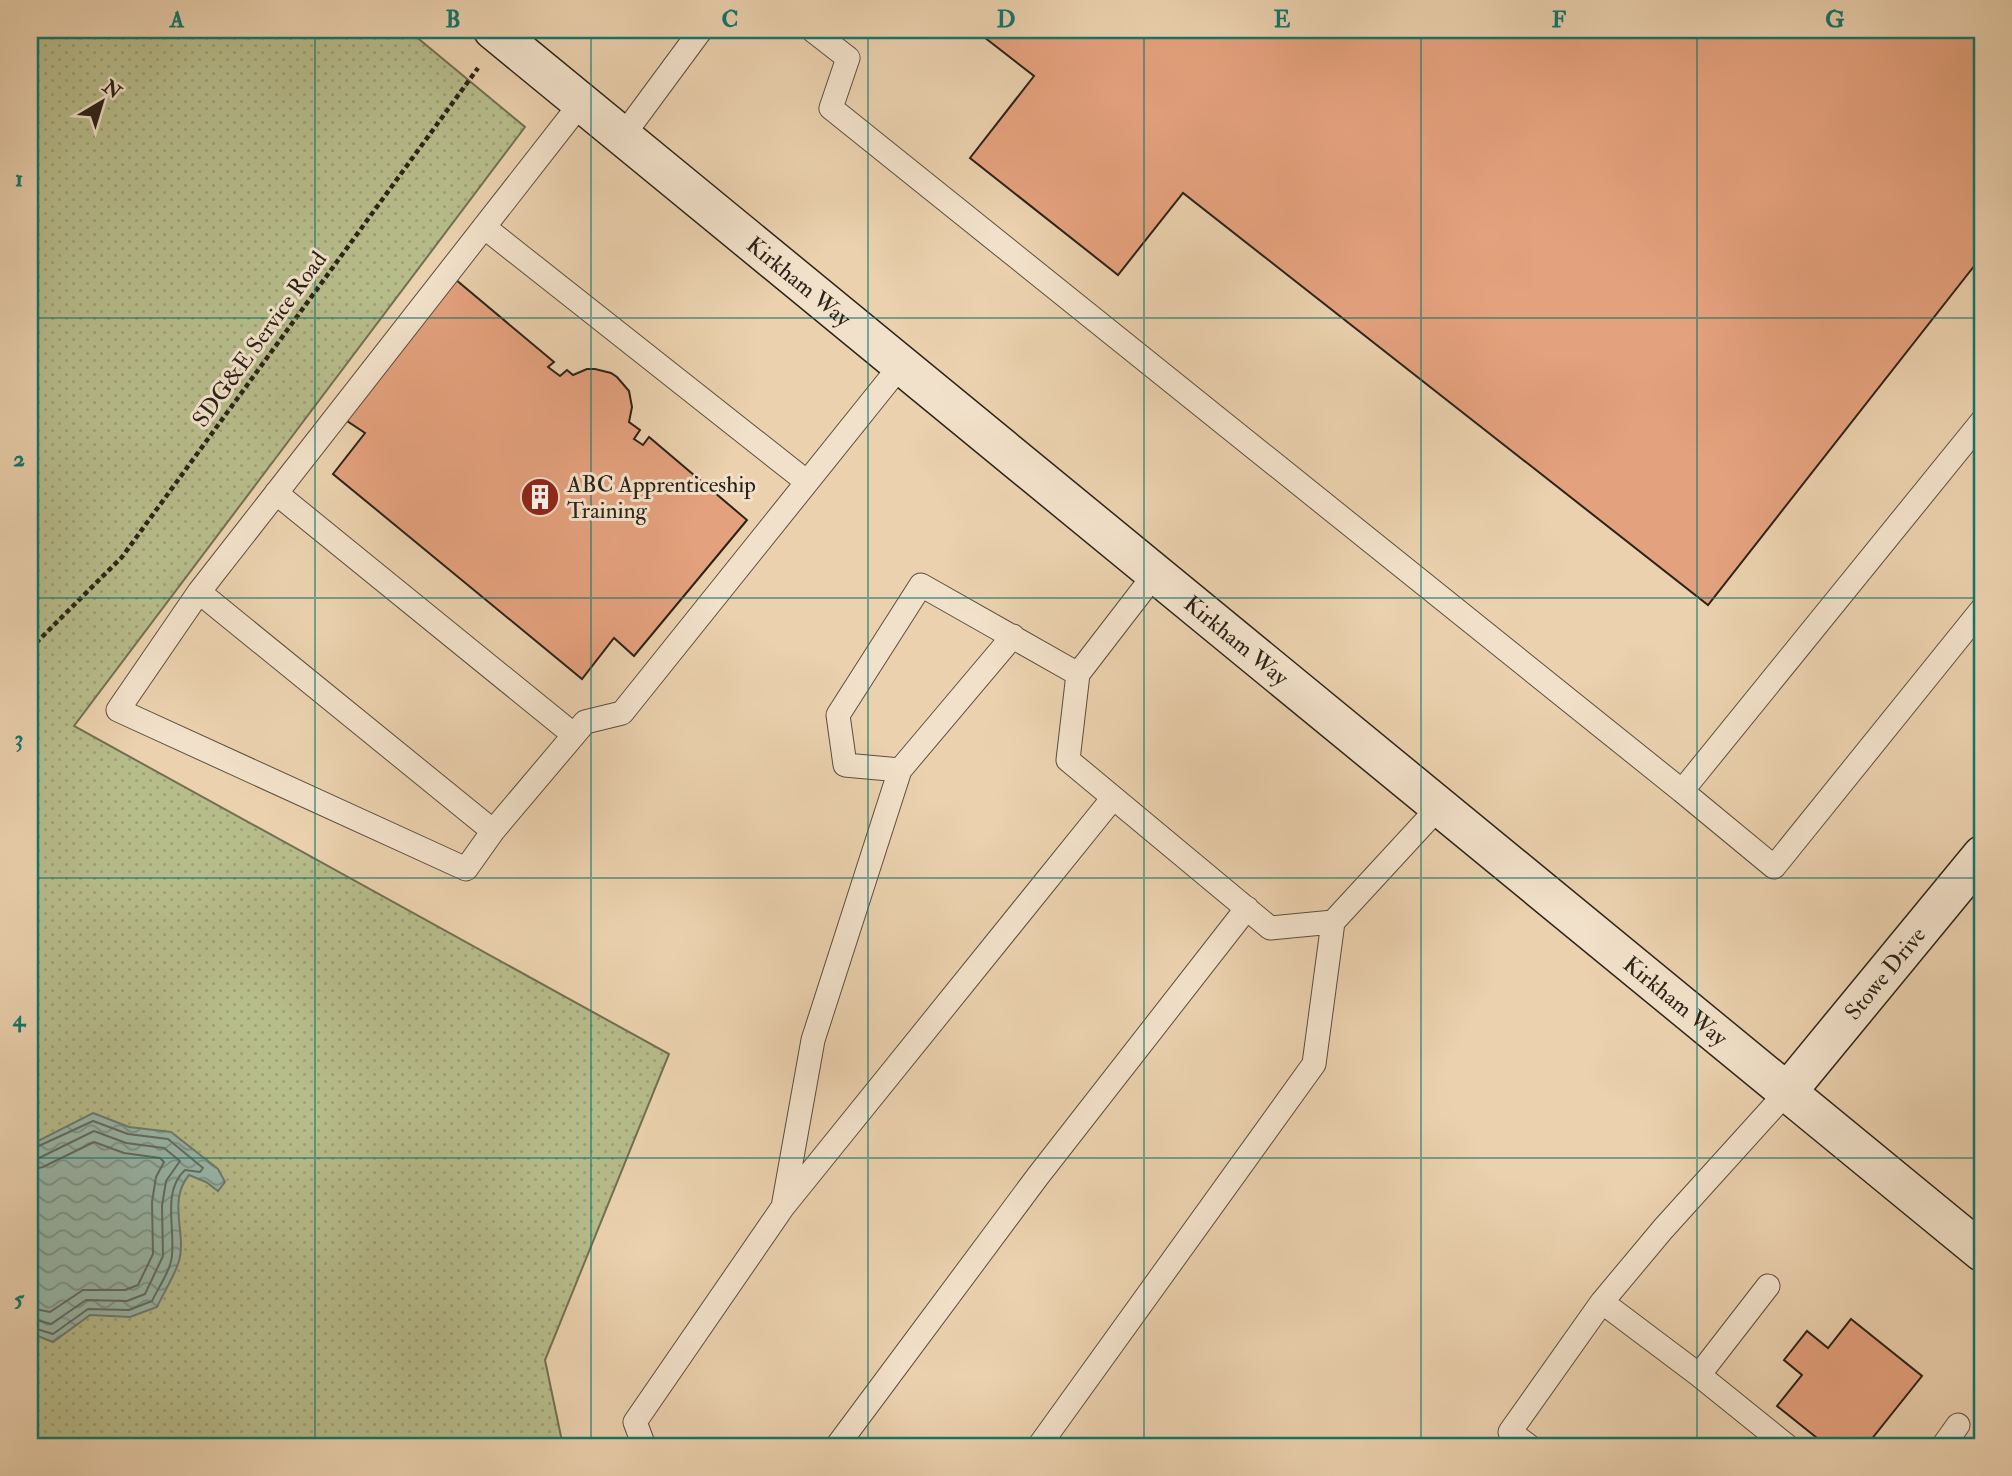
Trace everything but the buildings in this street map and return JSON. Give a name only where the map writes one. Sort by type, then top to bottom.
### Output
[{"type":"main road","name":"Kirkham Way","points":[[497,33],[1982,1252]]},
{"type":"main road","name":"Stowe Drive","points":[[1787,1092],[1982,855]]},
{"type":"lane","points":[[622,137],[701,30]]},
{"type":"lane","points":[[812,30],[848,58],[831,108],[1774,867],[1982,610]]},
{"type":"lane","points":[[581,103],[199,592],[118,710],[467,869],[493,831],[586,722],[622,713],[901,365]]},
{"type":"lane","points":[[484,227],[807,482]]},
{"type":"lane","points":[[1682,791],[1982,421]]},
{"type":"lane","points":[[276,493],[574,735]]},
{"type":"lane","points":[[1155,574],[1078,674],[1068,760],[1270,928],[1333,922]]},
{"type":"lane","points":[[900,770],[845,765],[838,715],[921,585],[1078,674]]},
{"type":"lane","points":[[199,592],[493,831]]},
{"type":"lane","points":[[783,1207],[813,1040],[900,770],[1013,636]]},
{"type":"lane","points":[[645,1446],[635,1422],[783,1207],[1113,798]]},
{"type":"lane","points":[[1039,1446],[1314,1065],[1333,922],[1439,807]]},
{"type":"lane","points":[[837,1446],[1038,1177],[1247,908]]},
{"type":"lane","points":[[1529,1446],[1507,1439],[1602,1302],[1787,1092]]},
{"type":"lane","points":[[1699,1375],[1768,1286]]},
{"type":"lane","points":[[1602,1302],[1787,1446]]},
{"type":"lane","points":[[1943,1446],[1958,1425]]},
{"type":"path","name":"SDG&E Service Road","points":[[30,649],[122,557],[497,33]]},
{"type":"green space","points":[[30,30],[408,30],[525,127],[74,726],[669,1054],[545,1360],[563,1446],[30,1446]]},
{"type":"water","points":[[93,1113],[129,1127],[171,1132],[218,1169],[225,1182],[218,1191],[189,1175],[183,1185],[178,1207],[181,1240],[179,1261],[157,1307],[130,1317],[90,1315],[53,1342],[30,1333],[30,1145]]},
{"type":"place","name":"ABC Apprenticeship Training","points":[[540,497]]}]
